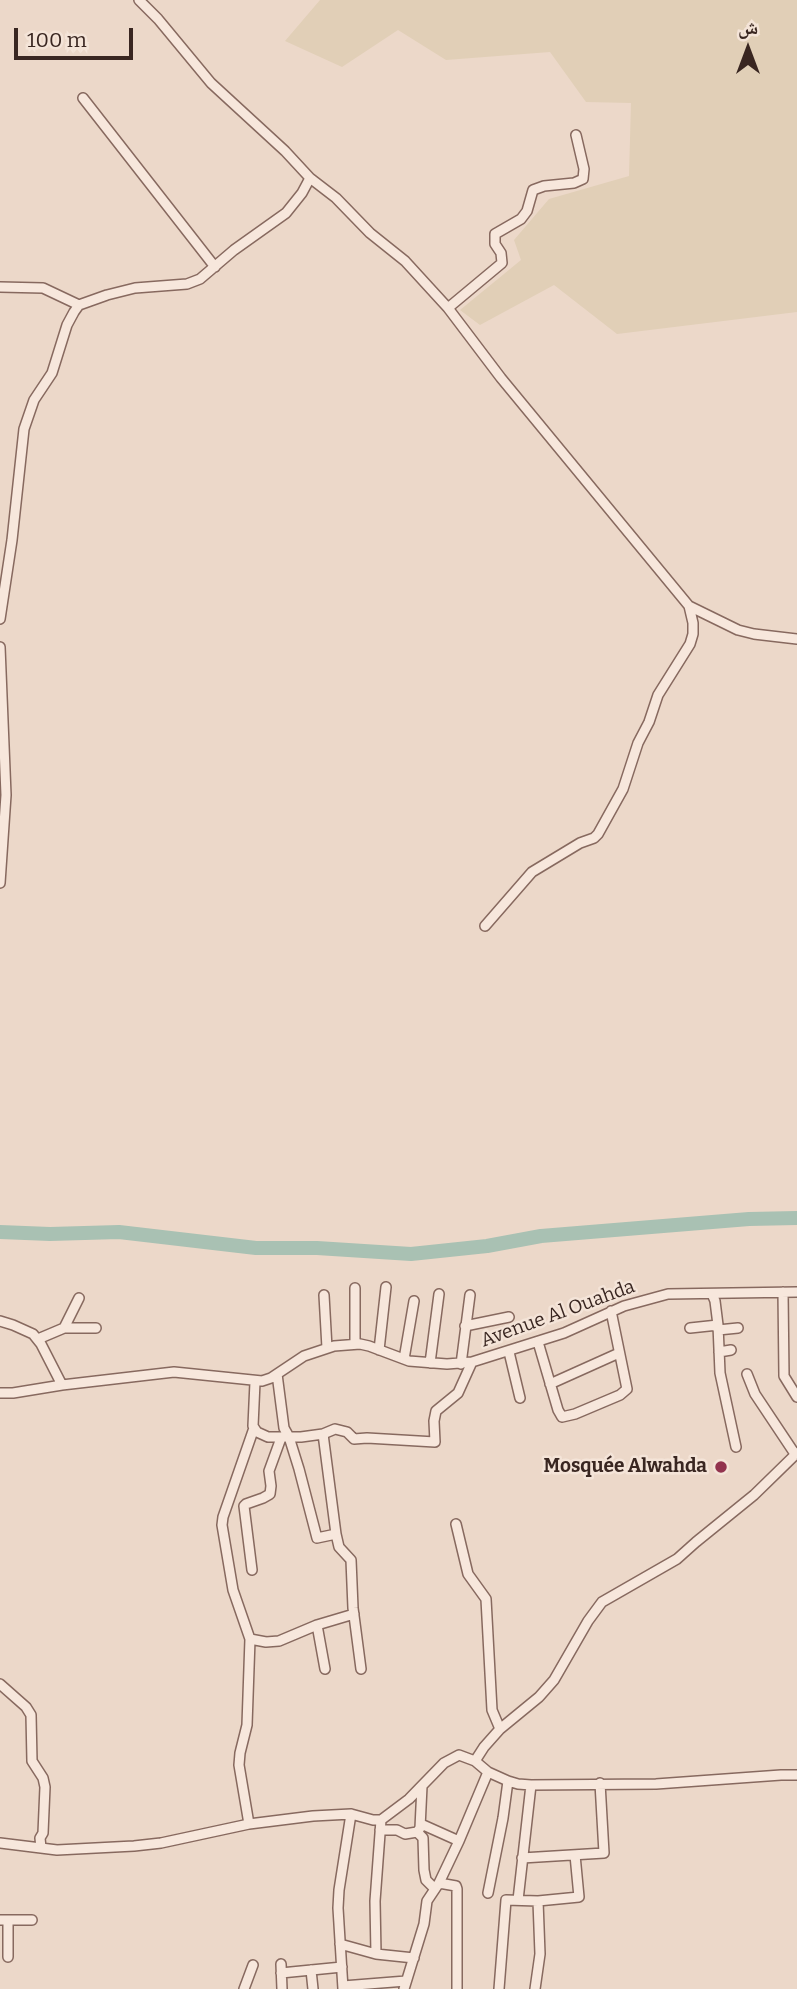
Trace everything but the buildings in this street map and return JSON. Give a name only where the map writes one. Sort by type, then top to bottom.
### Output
[{"type":"street","points":[[139,0],[211,83],[385,247],[405,261],[448,308],[501,378],[689,606],[738,631],[797,639]]},
{"type":"street","points":[[83,98],[215,267]]},
{"type":"street","points":[[448,308],[502,263],[501,253],[495,244],[495,234],[521,219],[527,211],[533,190],[574,183],[583,178],[584,169],[576,135]]},
{"type":"street","points":[[0,619],[24,429],[34,400],[52,373],[67,325],[79,305],[135,288],[167,287],[200,279],[286,213],[310,178]]},
{"type":"street","points":[[0,287],[43,288],[79,305]]},
{"type":"street","points":[[485,926],[532,872],[598,834],[623,789],[658,695],[690,643],[693,623],[689,606]]},
{"type":"street","points":[[0,647],[6,795],[0,883]]},
{"type":"street","points":[[379,1350],[386,1287]]},
{"type":"street","points":[[355,1288],[355,1344]]},
{"type":"street","points":[[783,1292],[786,1366],[784,1376],[797,1397]]},
{"type":"street","name":"Avenue Al Ouahda","points":[[0,1393],[174,1371],[255,1382],[277,1374],[304,1356],[327,1348],[355,1344],[369,1346],[404,1359],[461,1364],[509,1352],[564,1333],[611,1311],[668,1294],[797,1292]]},
{"type":"street","points":[[430,1363],[439,1294]]},
{"type":"street","points":[[712,1294],[718,1327],[720,1373],[736,1447]]},
{"type":"street","points":[[461,1364],[470,1295]]},
{"type":"street","points":[[324,1296],[327,1348]]},
{"type":"street","points":[[64,1328],[79,1298]]},
{"type":"street","points":[[404,1359],[414,1301]]},
{"type":"street","points":[[538,1342],[562,1417],[620,1395],[625,1392],[627,1385],[611,1311]]},
{"type":"street","points":[[465,1326],[509,1317]]},
{"type":"street","points":[[0,1321],[33,1334],[38,1339],[62,1385]]},
{"type":"street","points":[[38,1339],[64,1328],[96,1328]]},
{"type":"street","points":[[690,1328],[738,1328]]},
{"type":"street","points":[[719,1352],[731,1350]]},
{"type":"street","points":[[509,1352],[520,1398]]},
{"type":"street","points":[[550,1384],[619,1353]]},
{"type":"street","points":[[255,1382],[252,1418],[254,1428],[268,1437],[323,1434],[335,1429],[347,1432],[354,1439],[435,1442],[436,1411],[458,1392],[472,1362]]},
{"type":"street","points":[[277,1374],[285,1437],[317,1538],[336,1534]]},
{"type":"street","points":[[475,1761],[500,1729],[540,1697],[554,1680],[602,1602],[677,1559],[770,1480],[796,1453],[755,1394],[747,1374]]},
{"type":"street","points":[[249,1824],[239,1765],[247,1725],[250,1639],[233,1590],[222,1525],[254,1428]]},
{"type":"street","points":[[323,1434],[339,1548],[351,1560],[361,1669]]},
{"type":"street","points":[[253,1570],[244,1506],[270,1494],[269,1471],[285,1437]]},
{"type":"street","points":[[456,1524],[468,1574],[486,1599],[492,1710],[500,1729]]},
{"type":"street","points":[[250,1639],[273,1642],[354,1614]]},
{"type":"street","points":[[317,1625],[325,1669]]},
{"type":"street","points":[[0,1684],[26,1707],[31,1716],[32,1761],[43,1778],[45,1787],[41,1848]]},
{"type":"street","points":[[376,1954],[380,1825],[452,1757],[464,1755],[488,1772],[508,1781],[531,1785],[656,1784],[797,1775]]},
{"type":"street","points":[[351,1814],[339,1890],[343,1988],[405,1985],[424,1924],[427,1901],[459,1841],[488,1772]]},
{"type":"street","points":[[488,1893],[508,1781]]},
{"type":"street","points":[[522,1858],[604,1853],[600,1783]]},
{"type":"street","points":[[517,1900],[531,1785]]},
{"type":"street","points":[[422,1786],[419,1828],[423,1838],[426,1880],[437,1886],[456,1886],[457,1889],[457,1989]]},
{"type":"street","points":[[0,1843],[57,1850],[160,1843],[249,1824],[351,1814],[405,1834],[419,1828],[459,1841]]},
{"type":"street","points":[[499,1989],[506,1900],[538,1901],[579,1897],[575,1855]]},
{"type":"street","points":[[535,1989],[540,1954],[538,1901]]},
{"type":"street","points":[[8,1957],[4,1920],[32,1920]]},
{"type":"street","points":[[340,1944],[376,1954],[414,1958]]},
{"type":"street","points":[[244,1989],[253,1965]]},
{"type":"street","points":[[282,1989],[281,1968],[311,1970],[342,1967]]},
{"type":"street","points":[[311,1970],[313,1989]]},
{"type":"shaded area","points":[[320,0],[797,0],[797,312],[617,334],[554,285],[480,325],[460,310],[521,260],[514,240],[549,199],[629,176],[631,103],[586,102],[550,52],[446,60],[398,30],[342,67],[285,41]]},
{"type":"waterway","points":[[0,1232],[119,1232],[256,1248],[317,1248],[411,1254],[487,1246],[541,1236],[749,1219],[797,1218]]},
{"type":"place","name":"Mosquée Alwahda","points":[[721,1467]]}]
